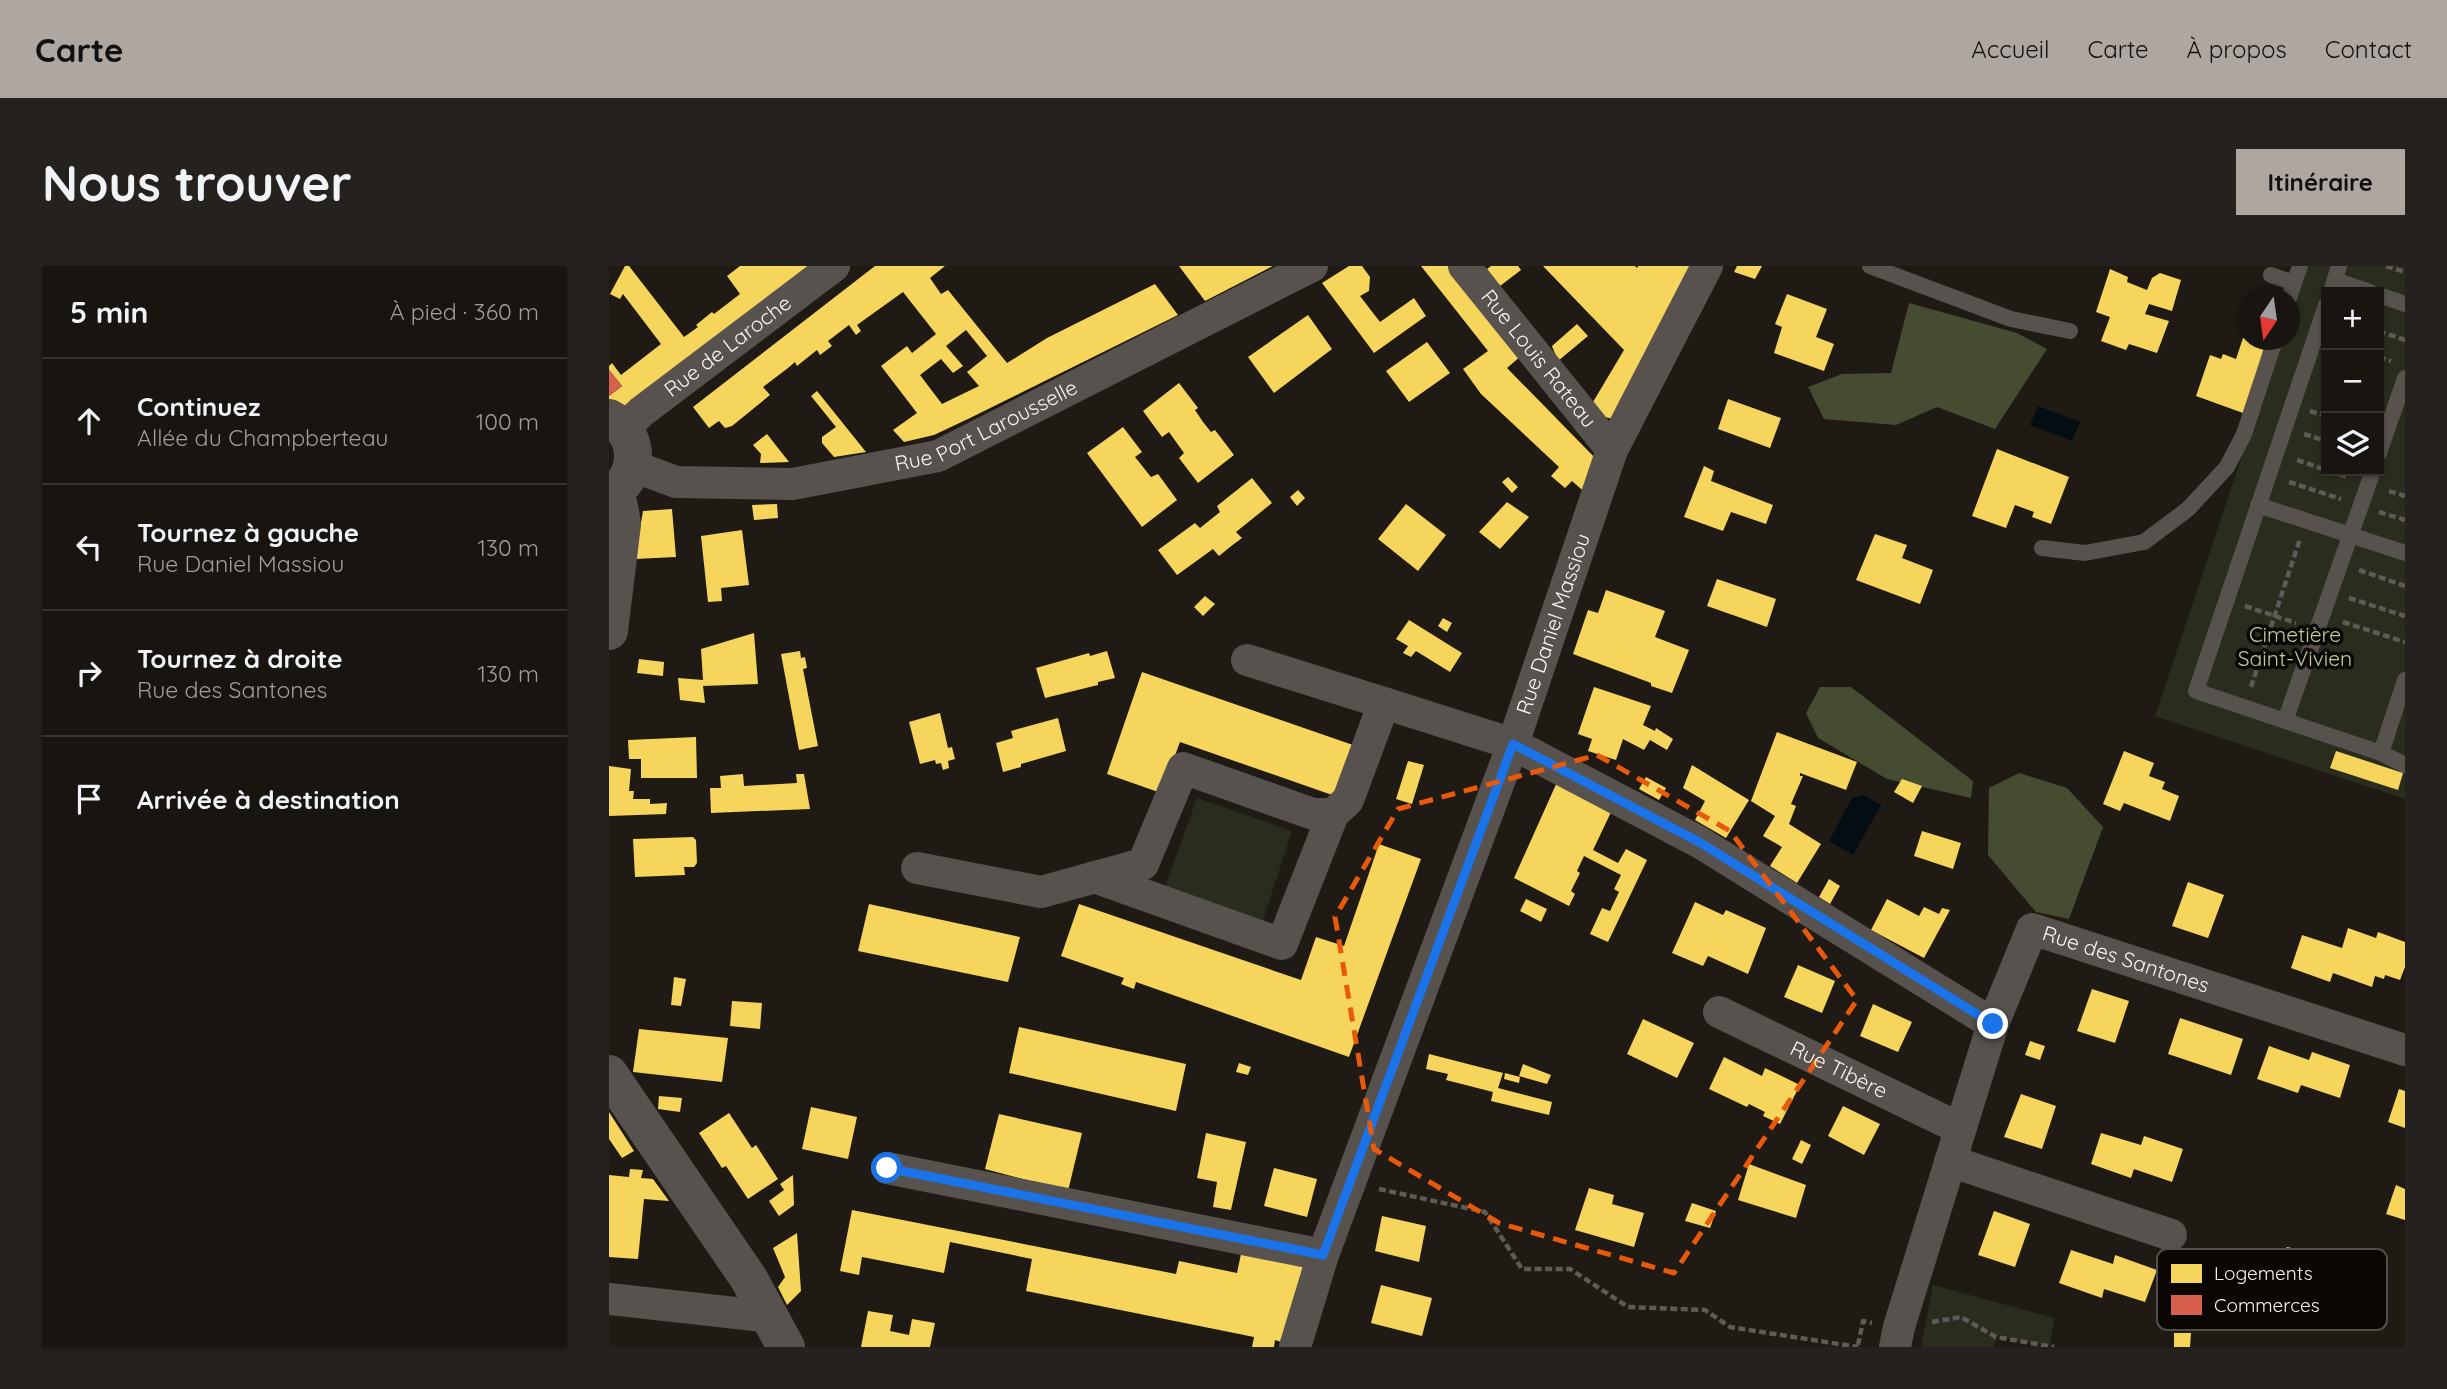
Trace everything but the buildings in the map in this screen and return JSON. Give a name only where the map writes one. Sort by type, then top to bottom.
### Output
[{"type":"street","name":"Rue de Laroche","points":[[617,424],[641,412],[834,266]]},
{"type":"street","name":"Rue Louis Rateau","points":[[1464,266],[1612,450]]},
{"type":"street","name":"Rue Daniel Massiou","points":[[1295,1347],[1323,1255],[1513,744],[1612,450],[1707,266]]},
{"type":"street","name":"Rue Port Larousselle","points":[[618,485],[676,482],[793,484],[938,456],[1302,268]]},
{"type":"street","points":[[609,631],[622,524],[616,498],[618,485],[634,453],[617,424]]},
{"type":"street","points":[[1247,660],[1513,744],[1699,842],[1993,1024],[1897,1337]]},
{"type":"street","points":[[1094,877],[1282,944],[1333,814],[1348,800],[1384,703]]},
{"type":"street","points":[[916,868],[1041,892],[1143,864],[1182,768],[1313,814],[1333,814]]},
{"type":"street","name":"Rue des Santones","points":[[1993,1024],[2032,929],[2405,1050]]},
{"type":"street","name":"Rue Tibère","points":[[1719,1012],[1959,1128]]},
{"type":"street","points":[[609,1074],[741,1267],[778,1332]]},
{"type":"street","points":[[1950,1161],[2171,1235]]},
{"type":"street","points":[[887,1168],[1323,1255]]},
{"type":"street","points":[[609,1299],[778,1332]]},
{"type":"lane","points":[[1870,266],[2011,319],[2070,331]]},
{"type":"lane","points":[[2293,287],[2300,266]]},
{"type":"lane","points":[[2271,275],[2288,287]]},
{"type":"lane","points":[[2335,280],[2355,287]]},
{"type":"lane","points":[[2384,297],[2405,304]]},
{"type":"lane","points":[[2321,320],[2196,691],[2381,753],[2405,765]]},
{"type":"lane","points":[[2042,548],[2085,553],[2144,542],[2188,509],[2227,467],[2244,434],[2272,350]]},
{"type":"lane","points":[[2384,438],[2405,377]]},
{"type":"lane","points":[[2285,721],[2371,476]]},
{"type":"lane","points":[[2258,505],[2405,553]]},
{"type":"lane","points":[[2381,753],[2405,680]]},
{"type":"path","points":[[2386,266],[2405,272]]},
{"type":"path","points":[[2384,333],[2405,340]]},
{"type":"path","points":[[2276,453],[2321,468]]},
{"type":"path","points":[[2268,475],[2405,520]]},
{"type":"path","points":[[2244,707],[2306,521]]},
{"type":"path","points":[[2340,564],[2405,586]]},
{"type":"path","points":[[2330,592],[2405,616]]},
{"type":"path","points":[[2226,600],[2274,616],[2405,642]]},
{"type":"path","points":[[1353,1178],[1379,1189],[1485,1212],[1522,1269],[1570,1269],[1628,1307],[1705,1310],[1730,1327],[1858,1346],[1863,1321],[1897,1337],[1961,1317],[1996,1337],[2054,1347]]},
{"type":"highlighted area","points":[[1597,755],[1730,831],[1857,1000],[1674,1273],[1499,1223],[1374,1149],[1335,917],[1398,809]]},
{"type":"green space","name":"Cimetière Saint-Vivien","points":[[2305,266],[2405,266],[2405,799],[2155,716],[2278,350],[2300,350],[2298,287]]},
{"type":"green space","points":[[1909,303],[2017,333],[2047,349],[1995,429],[1937,407],[1896,425],[1824,419],[1808,387],[1842,374],[1891,373]]},
{"type":"green space","points":[[1820,687],[1851,687],[1973,781],[1971,798],[1887,779],[1818,738],[1806,713]]},
{"type":"green space","points":[[2019,773],[2067,788],[2103,827],[2069,919],[2036,912],[1988,855],[1989,788]]},
{"type":"green space","points":[[1197,798],[1292,831],[1263,920],[1165,887]]},
{"type":"green space","points":[[1933,1285],[2054,1318],[2050,1346],[1996,1337],[1994,1347],[1921,1347]]},
{"type":"shaded area","points":[[2038,406],[2080,422],[2072,441],[2030,425]]},
{"type":"shaded area","points":[[1863,795],[1881,805],[1853,855],[1829,841],[1852,798]]},
{"type":"route","points":[[887,1168],[1323,1255],[1513,744],[1699,842],[1993,1024]]}]
